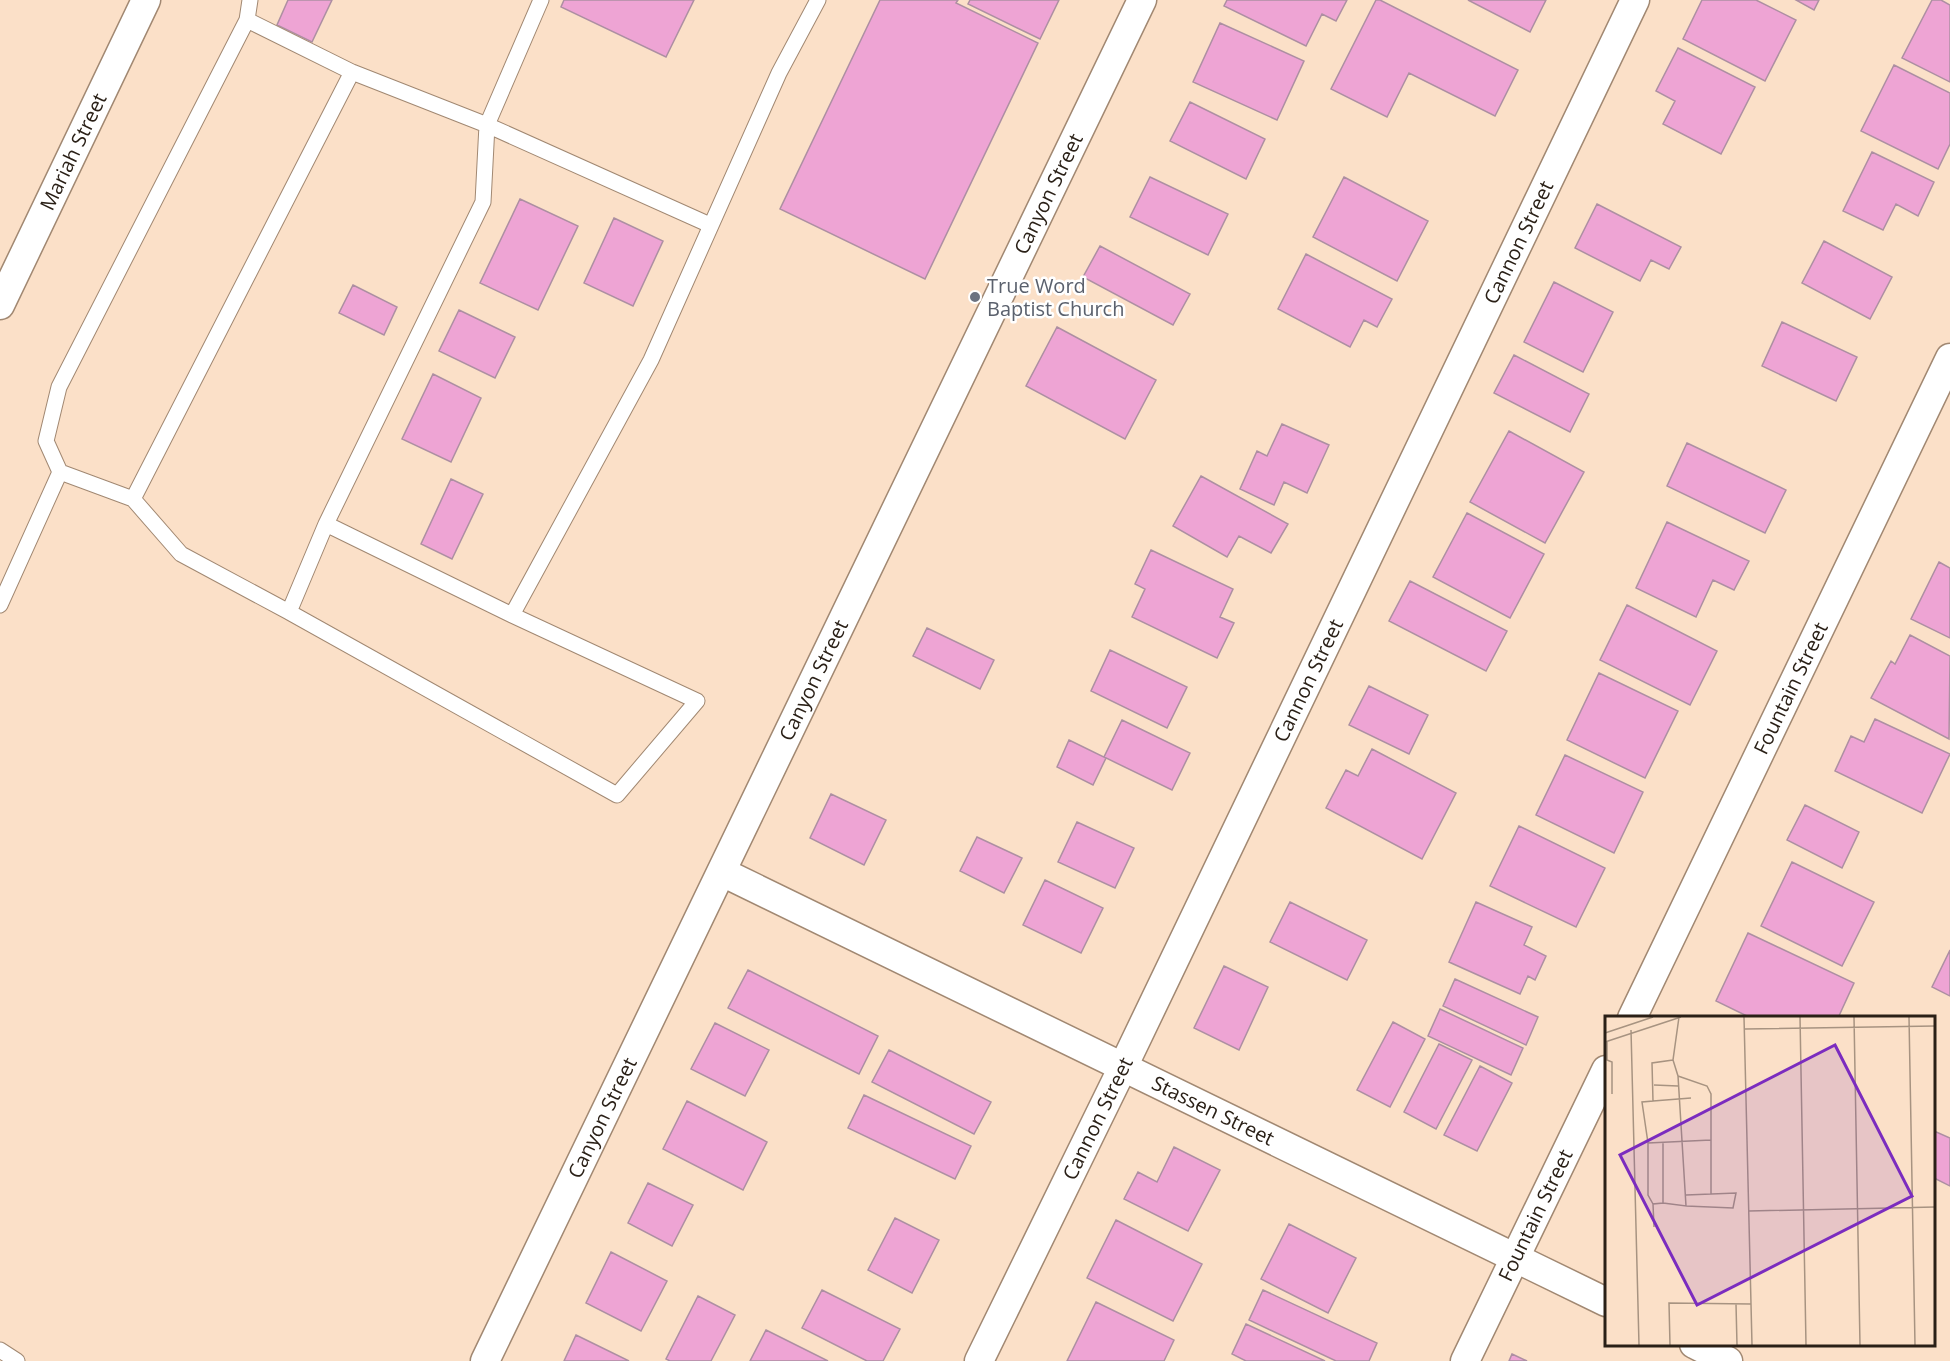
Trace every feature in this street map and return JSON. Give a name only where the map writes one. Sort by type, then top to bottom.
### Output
[{"type":"street","name":"Mariah Street","points":[[0,305],[146,0]]},
{"type":"street","name":"Canyon Street","points":[[485,1361],[1142,0]]},
{"type":"street","name":"Cannon Street","points":[[979,1361],[1123,1067],[1635,0]]},
{"type":"street","name":"Fountain Street","points":[[1632,1016],[1950,358]]},
{"type":"street","name":"Stassen Street","points":[[722,872],[1605,1302]]},
{"type":"street","name":"Fountain Street","points":[[1466,1361],[1605,1073]]},
{"type":"street","points":[[1698,1346],[1728,1361]]},
{"type":"lane","points":[[250,0],[247,20],[60,387],[46,441],[60,472],[133,500],[181,554],[617,795],[697,701],[512,615],[326,524]]},
{"type":"lane","points":[[289,612],[326,524],[483,202],[488,125],[541,0]]},
{"type":"lane","points":[[512,615],[651,360],[779,73],[818,0]]},
{"type":"lane","points":[[247,20],[352,72],[488,125],[710,225]]},
{"type":"lane","points":[[133,500],[352,72]]},
{"type":"lane","points":[[0,605],[60,472]]},
{"type":"lane","points":[[0,1350],[16,1361]]},
{"type":"building","points":[[288,0],[332,0],[312,42],[277,25]]},
{"type":"building","points":[[564,0],[694,0],[666,57],[561,7]]},
{"type":"building","points":[[880,0],[958,0],[956,3],[1038,43],[925,279],[780,209]]},
{"type":"building","points":[[970,0],[1059,0],[1040,39],[968,4]]},
{"type":"building","points":[[1227,0],[1347,0],[1336,21],[1322,14],[1306,46],[1224,6]]},
{"type":"building","points":[[1376,0],[1518,70],[1495,116],[1409,73],[1387,117],[1331,89]]},
{"type":"building","points":[[1468,0],[1546,0],[1530,32]]},
{"type":"building","points":[[1702,0],[1756,0],[1796,20],[1765,81],[1683,39]]},
{"type":"building","points":[[1796,0],[1819,0],[1814,10]]},
{"type":"building","points":[[1932,0],[1941,0],[1950,5],[1950,82],[1902,58]]},
{"type":"building","points":[[1220,23],[1304,61],[1277,120],[1193,82]]},
{"type":"building","points":[[1678,48],[1755,87],[1721,154],[1663,124],[1675,101],[1656,91]]},
{"type":"building","points":[[1894,65],[1950,93],[1950,144],[1938,169],[1861,131]]},
{"type":"building","points":[[1190,102],[1265,139],[1246,179],[1170,141]]},
{"type":"building","points":[[1872,152],[1934,182],[1918,216],[1896,204],[1883,230],[1843,211]]},
{"type":"building","points":[[1150,177],[1228,214],[1208,255],[1130,217]]},
{"type":"building","points":[[1344,177],[1428,221],[1397,281],[1313,237]]},
{"type":"building","points":[[520,199],[578,226],[538,310],[480,283]]},
{"type":"building","points":[[1597,204],[1681,247],[1669,269],[1651,260],[1640,281],[1575,248]]},
{"type":"building","points":[[614,218],[663,241],[633,306],[584,283]]},
{"type":"building","points":[[1824,241],[1892,277],[1870,319],[1802,283]]},
{"type":"building","points":[[1100,246],[1190,294],[1173,325],[1083,277]]},
{"type":"building","points":[[1306,254],[1392,299],[1377,327],[1364,320],[1350,347],[1278,309]]},
{"type":"building","points":[[1554,282],[1613,312],[1583,372],[1524,342]]},
{"type":"building","points":[[353,285],[397,307],[384,335],[339,313]]},
{"type":"building","points":[[459,310],[515,337],[495,378],[439,351]]},
{"type":"building","points":[[1782,322],[1857,357],[1836,401],[1762,366]]},
{"type":"building","points":[[1057,327],[1156,380],[1125,439],[1026,386]]},
{"type":"building","points":[[1514,355],[1589,394],[1570,432],[1494,393]]},
{"type":"building","points":[[433,374],[481,398],[451,462],[402,439]]},
{"type":"building","points":[[1282,424],[1329,445],[1307,493],[1284,482],[1274,505],[1240,489],[1257,451],[1267,456]]},
{"type":"building","points":[[1509,431],[1584,472],[1545,543],[1470,502]]},
{"type":"building","points":[[1687,443],[1786,490],[1765,533],[1667,486]]},
{"type":"building","points":[[1201,476],[1288,524],[1271,553],[1239,536],[1227,557],[1173,526]]},
{"type":"building","points":[[451,479],[483,494],[452,559],[421,544]]},
{"type":"building","points":[[1467,513],[1544,554],[1510,618],[1433,577]]},
{"type":"building","points":[[1667,522],[1749,561],[1734,590],[1713,580],[1696,617],[1636,588]]},
{"type":"building","points":[[1151,550],[1233,589],[1220,617],[1234,623],[1217,658],[1132,617],[1145,589],[1135,584]]},
{"type":"building","points":[[1939,562],[1950,568],[1950,638],[1911,619]]},
{"type":"building","points":[[1410,581],[1507,631],[1486,671],[1389,621]]},
{"type":"building","points":[[1627,605],[1717,651],[1690,705],[1600,660]]},
{"type":"building","points":[[927,628],[994,660],[980,689],[913,656]]},
{"type":"building","points":[[1910,635],[1950,656],[1949,739],[1871,698],[1891,661],[1895,664]]},
{"type":"building","points":[[1110,650],[1187,687],[1167,728],[1091,691]]},
{"type":"building","points":[[1599,673],[1678,711],[1645,778],[1567,740]]},
{"type":"building","points":[[1369,686],[1428,715],[1409,754],[1349,725]]},
{"type":"building","points":[[1875,719],[1950,754],[1922,813],[1835,771],[1851,736],[1864,742]]},
{"type":"building","points":[[1122,720],[1190,753],[1172,790],[1104,757]]},
{"type":"building","points":[[1069,740],[1106,758],[1093,785],[1057,767]]},
{"type":"building","points":[[1372,749],[1456,793],[1422,859],[1326,808],[1346,770],[1358,776]]},
{"type":"building","points":[[1565,755],[1643,792],[1614,853],[1536,815]]},
{"type":"building","points":[[831,794],[886,820],[864,865],[810,838]]},
{"type":"building","points":[[1805,805],[1859,832],[1842,868],[1787,840]]},
{"type":"building","points":[[1077,822],[1134,848],[1115,888],[1058,862]]},
{"type":"building","points":[[1519,826],[1605,868],[1576,927],[1490,886]]},
{"type":"building","points":[[977,837],[1022,858],[1004,893],[960,871]]},
{"type":"building","points":[[1792,862],[1874,902],[1842,966],[1761,926]]},
{"type":"building","points":[[1045,880],[1103,908],[1081,953],[1023,925]]},
{"type":"building","points":[[1290,902],[1367,940],[1347,980],[1270,942]]},
{"type":"building","points":[[1476,902],[1532,927],[1524,945],[1546,956],[1535,980],[1528,976],[1520,994],[1449,962]]},
{"type":"building","points":[[1748,933],[1854,983],[1839,1016],[1747,1016],[1716,1001]]},
{"type":"building","points":[[1950,950],[1950,996],[1932,987]]},
{"type":"building","points":[[1224,966],[1268,987],[1239,1050],[1194,1028]]},
{"type":"building","points":[[748,970],[878,1036],[859,1074],[728,1008]]},
{"type":"building","points":[[1455,979],[1538,1017],[1526,1045],[1443,1006]]},
{"type":"building","points":[[1440,1009],[1523,1048],[1511,1075],[1428,1036]]},
{"type":"building","points":[[1393,1022],[1425,1039],[1390,1107],[1357,1090]]},
{"type":"building","points":[[715,1023],[769,1050],[745,1096],[691,1069]]},
{"type":"building","points":[[1439,1044],[1472,1060],[1436,1129],[1404,1112]]},
{"type":"building","points":[[889,1050],[991,1102],[974,1134],[872,1082]]},
{"type":"building","points":[[1480,1066],[1512,1083],[1477,1151],[1444,1135]]},
{"type":"building","points":[[864,1095],[971,1146],[955,1179],[848,1128]]},
{"type":"building","points":[[687,1101],[767,1142],[743,1190],[663,1149]]},
{"type":"building","points":[[1935,1131],[1950,1138],[1950,1186],[1935,1178]]},
{"type":"building","points":[[1174,1147],[1220,1170],[1188,1231],[1124,1199],[1138,1172],[1157,1182]]},
{"type":"building","points":[[648,1183],[693,1205],[672,1246],[628,1223]]},
{"type":"building","points":[[895,1218],[939,1240],[912,1293],[868,1270]]},
{"type":"building","points":[[1116,1220],[1202,1264],[1173,1321],[1087,1278]]},
{"type":"building","points":[[1289,1224],[1356,1258],[1328,1313],[1261,1279]]},
{"type":"building","points":[[611,1252],[667,1281],[641,1331],[586,1303]]},
{"type":"building","points":[[822,1290],[900,1329],[883,1361],[867,1361],[802,1328]]},
{"type":"building","points":[[1263,1290],[1377,1343],[1369,1361],[1336,1361],[1249,1320]]},
{"type":"building","points":[[698,1296],[735,1315],[711,1361],[670,1361],[666,1359]]},
{"type":"building","points":[[1096,1302],[1174,1340],[1164,1361],[1067,1361]]},
{"type":"building","points":[[1246,1324],[1325,1361],[1246,1361],[1232,1354]]},
{"type":"building","points":[[766,1330],[828,1361],[750,1361]]},
{"type":"building","points":[[576,1335],[629,1361],[564,1361]]},
{"type":"building","points":[[1512,1354],[1527,1361],[1509,1361]]},
{"type":"place","name":"True Word Baptist Church","points":[[975,297]]}]
